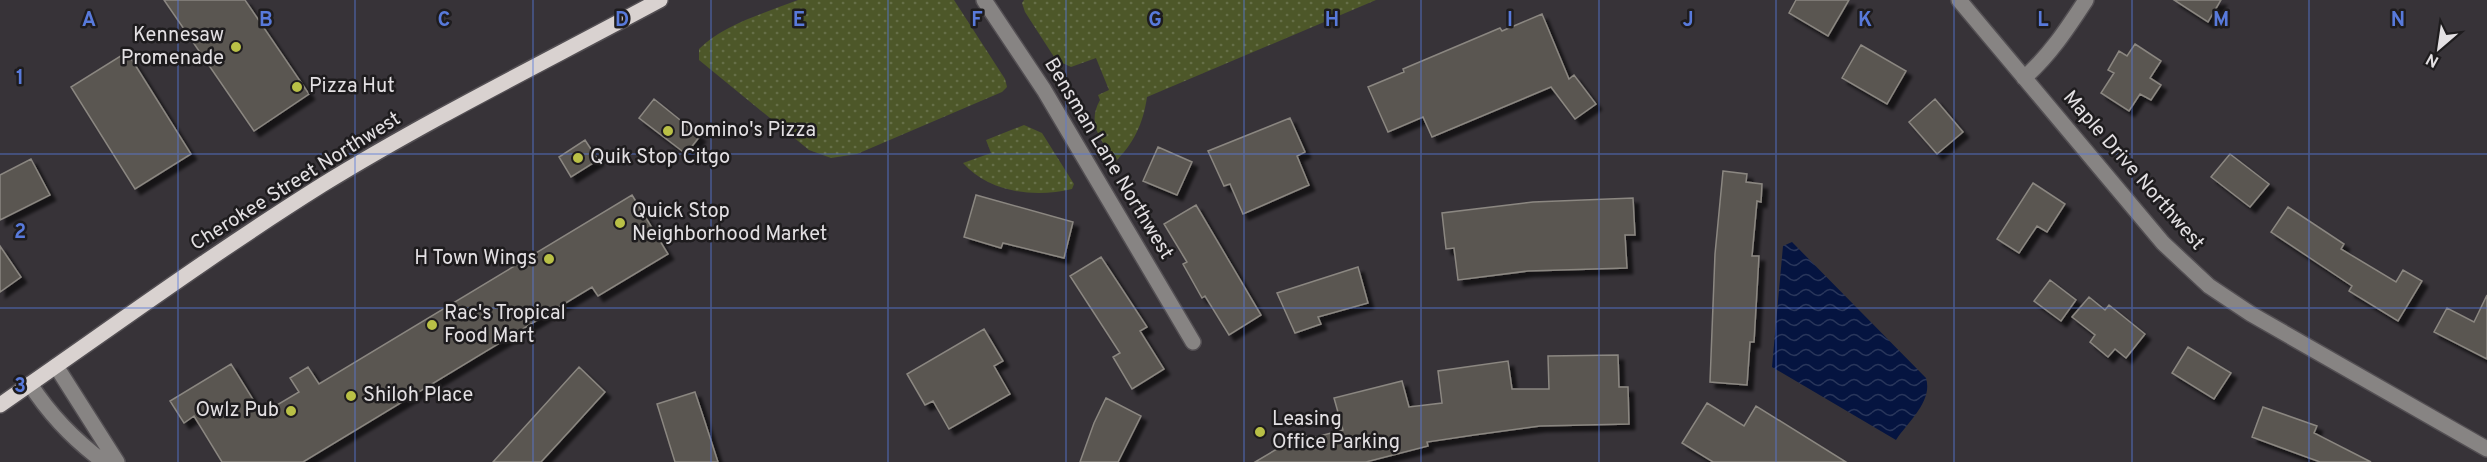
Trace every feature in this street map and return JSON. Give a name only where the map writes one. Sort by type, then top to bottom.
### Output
[{"type":"main road","name":"Cherokee Street Northwest","points":[[0,405],[322,186],[378,152],[660,0]]},
{"type":"street","name":"Bensman Lane Northwest","points":[[984,0],[1044,90],[1193,342]]},
{"type":"street","name":"Maple Drive Northwest","points":[[1959,0],[2163,243],[2210,286],[2251,314],[2487,449]]},
{"type":"street","points":[[2024,78],[2043,61],[2062,38],[2085,0]]},
{"type":"street","points":[[56,366],[117,462]]},
{"type":"street","points":[[30,384],[56,419],[104,462]]},
{"type":"green space","points":[[798,0],[954,0],[1005,79],[1007,87],[1002,92],[857,154],[831,158],[809,150],[699,60],[699,49],[720,33],[746,20]]},
{"type":"green space","points":[[1024,0],[1376,0],[1147,97],[1137,132],[1115,162],[1095,125],[1096,109],[1100,100],[1098,95],[1109,90],[1096,58],[1071,67],[1056,60],[1025,12],[1022,3]]},
{"type":"green space","points":[[1024,125],[1042,133],[1074,184],[1072,189],[1043,193],[1014,191],[986,181],[963,163],[991,153],[986,140]]},
{"type":"water","points":[[1792,242],[1926,378],[1926,395],[1923,403],[1896,440],[1772,367],[1783,246]]},
{"type":"building","name":"Kennesaw Promenade","points":[[164,0],[245,0],[309,94],[254,131]]},
{"type":"building","points":[[1796,0],[1849,0],[1828,36],[1789,13]]},
{"type":"building","points":[[2174,0],[2221,0],[2208,22]]},
{"type":"building","points":[[1542,14],[1569,79],[1574,75],[1596,104],[1575,119],[1551,87],[1432,137],[1423,117],[1388,132],[1368,87],[1404,72],[1403,69],[1500,28],[1502,31]]},
{"type":"building","points":[[2135,44],[2161,61],[2150,78],[2161,85],[2151,100],[2140,94],[2129,111],[2101,93],[2114,73],[2108,70],[2119,51],[2127,56]]},
{"type":"building","points":[[1861,45],[1906,71],[1887,104],[1842,78]]},
{"type":"building","points":[[127,52],[191,154],[135,189],[71,87]]},
{"type":"building","points":[[654,99],[700,136],[686,154],[639,118]]},
{"type":"building","points":[[1935,99],[1963,132],[1937,154],[1909,122]]},
{"type":"building","points":[[1290,118],[1305,152],[1297,156],[1309,185],[1243,214],[1230,184],[1224,186],[1208,151]]},
{"type":"building","name":"Quik Stop Citgo","points":[[585,140],[598,160],[571,177],[559,157]]},
{"type":"building","points":[[1158,147],[1192,162],[1177,195],[1143,181]]},
{"type":"building","points":[[2230,154],[2269,184],[2250,207],[2211,177]]},
{"type":"building","points":[[31,159],[50,195],[0,220],[0,175]]},
{"type":"building","points":[[1723,171],[1747,174],[1746,182],[1762,184],[1761,202],[1757,201],[1752,256],[1759,256],[1754,342],[1750,342],[1747,385],[1710,382],[1715,254]]},
{"type":"building","points":[[2033,183],[2065,204],[2047,232],[2037,226],[2019,253],[1997,239]]},
{"type":"building","points":[[632,195],[668,254],[598,296],[592,287],[303,462],[222,462],[194,416],[184,423],[170,401],[231,364],[262,414],[299,392],[290,378],[308,367],[319,384]]},
{"type":"building","points":[[976,195],[1073,222],[1064,258],[1003,243],[1001,248],[964,237]]},
{"type":"building","points":[[1633,198],[1635,235],[1625,235],[1627,268],[1528,271],[1458,280],[1454,248],[1446,249],[1442,213],[1533,202]]},
{"type":"building","points":[[1196,205],[1261,315],[1229,335],[1205,296],[1202,298],[1183,264],[1187,262],[1164,224]]},
{"type":"building","points":[[2288,207],[2344,244],[2341,249],[2396,282],[2403,270],[2422,281],[2398,321],[2349,291],[2352,286],[2271,232]]},
{"type":"building","points":[[0,246],[21,277],[0,292]]},
{"type":"building","points":[[1101,257],[1147,327],[1140,331],[1164,369],[1132,389],[1113,357],[1120,353],[1070,276]]},
{"type":"building","points":[[1358,267],[1368,303],[1318,317],[1321,324],[1295,333],[1277,293]]},
{"type":"building","points":[[2050,280],[2076,300],[2061,321],[2034,301]]},
{"type":"building","points":[[2487,295],[2487,359],[2434,332],[2447,308],[2474,322]]},
{"type":"building","points":[[2089,297],[2105,310],[2109,305],[2145,334],[2126,358],[2115,349],[2108,357],[2090,342],[2095,335],[2072,317]]},
{"type":"building","points":[[984,329],[1003,361],[994,366],[1010,394],[949,429],[933,401],[925,405],[907,374]]},
{"type":"building","points":[[2188,347],[2231,373],[2214,399],[2172,373]]},
{"type":"building","points":[[1618,355],[1619,387],[1628,387],[1629,424],[1540,426],[1474,435],[1427,442],[1428,446],[1366,462],[1255,462],[1304,433],[1308,439],[1343,430],[1334,398],[1402,381],[1409,407],[1442,403],[1438,371],[1508,361],[1512,389],[1549,389],[1548,356]]},
{"type":"building","points":[[579,367],[605,392],[541,462],[493,462]]},
{"type":"building","points":[[695,392],[718,462],[675,462],[657,404]]},
{"type":"building","points":[[1106,398],[1141,416],[1118,462],[1080,462],[1094,423]]},
{"type":"building","points":[[1707,403],[1744,426],[1756,406],[1846,462],[1713,462],[1682,443]]},
{"type":"building","points":[[2263,407],[2317,426],[2314,433],[2371,462],[2320,462],[2252,437]]},
{"type":"place","name":"Kennesaw Promenade","points":[[236,47]]},
{"type":"place","name":"Pizza Hut","points":[[297,87]]},
{"type":"place","name":"Domino's Pizza","points":[[668,131]]},
{"type":"place","name":"Quik Stop Citgo","points":[[578,158]]},
{"type":"place","name":"Quick Stop Neighborhood Market","points":[[620,223]]},
{"type":"place","name":"H Town Wings","points":[[549,259]]},
{"type":"place","name":"Rac's Tropical Food Mart","points":[[432,325]]},
{"type":"place","name":"Shiloh Place","points":[[351,396]]},
{"type":"place","name":"Owlz Pub","points":[[291,411]]},
{"type":"place","name":"Leasing Office Parking","points":[[1260,432]]}]
